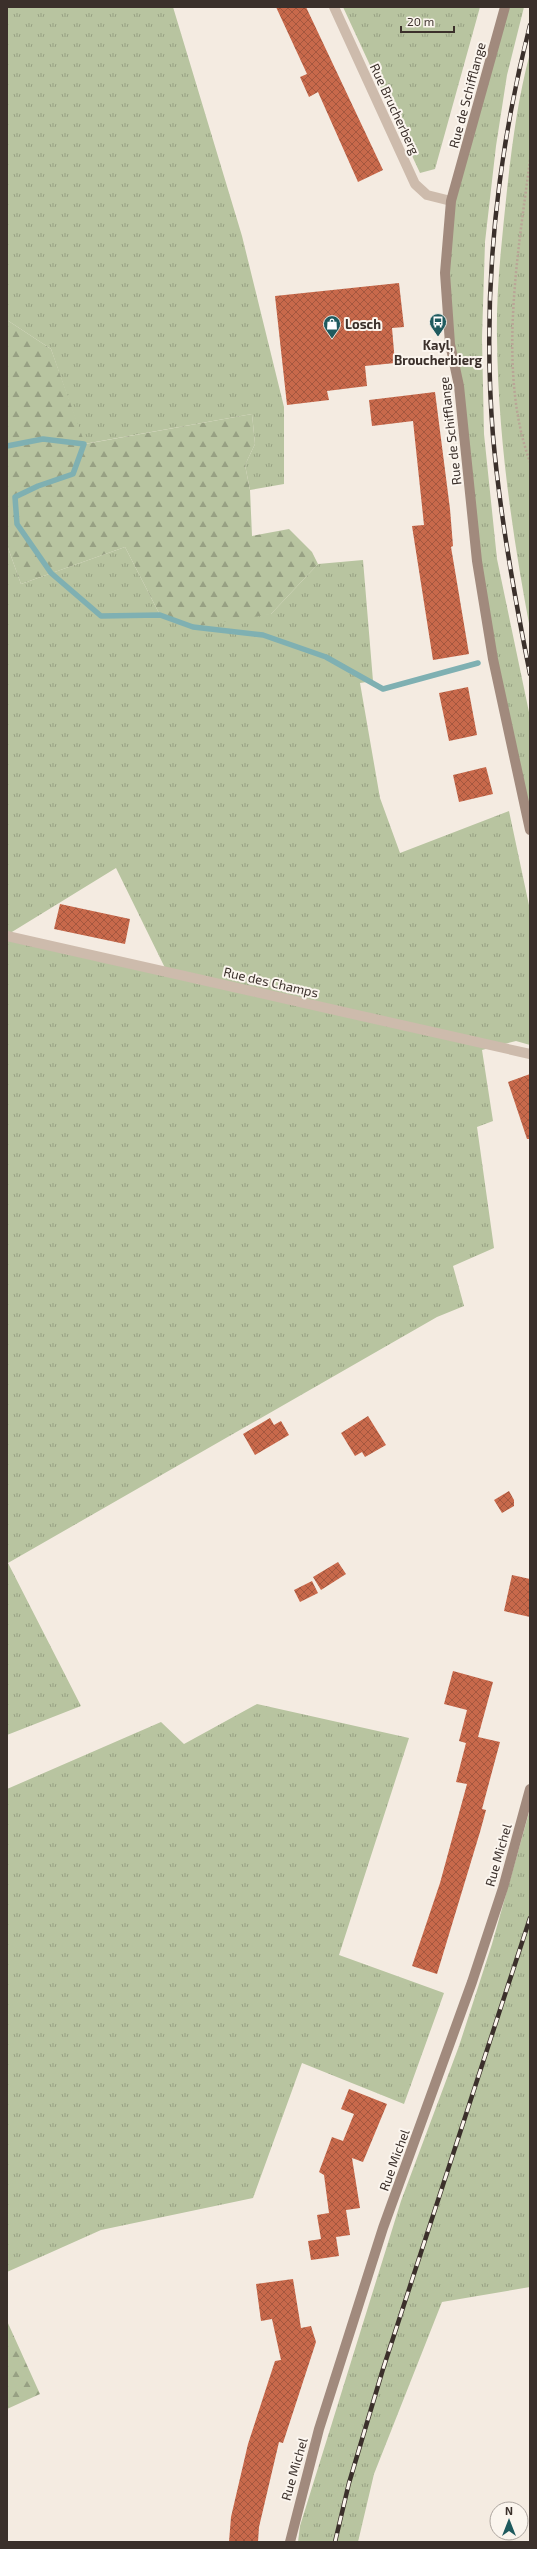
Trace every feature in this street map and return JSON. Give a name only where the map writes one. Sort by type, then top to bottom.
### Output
[{"type":"main road","name":"Rue de Schifflange","points":[[505,7],[452,201],[447,233],[446,273],[450,336],[459,386],[477,561],[493,659],[530,830]]},
{"type":"main road","name":"Rue Michel","points":[[290,2542],[319,2429],[381,2235],[472,1982],[503,1888],[530,1789]]},
{"type":"street","name":"Rue Brucherberg","points":[[334,7],[415,184],[427,195],[452,201]]},
{"type":"street","name":"Rue des Champs","points":[[7,936],[530,1054]]},
{"type":"path","points":[[530,160],[519,242],[513,320],[514,384],[518,417],[530,462]]},
{"type":"green space","points":[[7,7],[173,7],[242,236],[284,407],[284,484],[250,490],[245,465],[255,444],[252,414],[84,444],[51,349],[7,320]]},
{"type":"green space","points":[[343,7],[480,7],[435,169],[420,173]]},
{"type":"green space","points":[[505,7],[524,7],[507,75],[496,146],[485,242],[482,338],[484,434],[497,559],[530,717],[530,830],[493,659],[450,344],[447,233]]},
{"type":"green space","points":[[530,53],[530,629],[517,557],[503,448],[498,375],[497,301],[511,156],[519,104]]},
{"type":"green space","points":[[7,320],[51,349],[85,444],[252,414],[255,444],[245,465],[250,490],[252,536],[289,529],[312,552],[318,564],[271,614],[193,627],[160,615],[125,547],[21,584],[7,545]]},
{"type":"green space","points":[[7,545],[21,584],[125,547],[160,615],[271,614],[318,564],[363,560],[373,681],[360,683],[380,798],[400,853],[509,811],[530,910],[530,1045],[516,1041],[482,1050],[493,1121],[477,1127],[494,1248],[453,1266],[464,1306],[437,1317],[8,1563],[81,1706],[7,1735],[7,936],[167,972],[116,868],[7,935]]},
{"type":"green space","points":[[257,1704],[409,1738],[339,1955],[444,1993],[404,2104],[302,2063],[253,2198],[101,2230],[7,2272],[7,1789],[161,1722],[184,1744]]},
{"type":"green space","points":[[530,1809],[530,2287],[442,2302],[374,2474],[358,2542],[298,2542],[300,2526],[401,2201],[459,2046],[492,1944]]},
{"type":"green space","points":[[7,2321],[40,2394],[7,2409]]},
{"type":"building","points":[[276,7],[306,7],[383,170],[358,182],[318,92],[309,97],[300,77],[307,74]]},
{"type":"building","name":"Losch","points":[[399,283],[404,327],[392,328],[395,363],[365,366],[367,386],[327,391],[329,400],[287,405],[275,296]]},
{"type":"building","points":[[435,392],[450,509],[453,546],[451,547],[469,654],[433,660],[412,526],[424,525],[413,421],[372,426],[369,400]]},
{"type":"building","points":[[468,687],[477,735],[449,741],[439,693]]},
{"type":"building","points":[[486,767],[493,794],[459,802],[453,775]]},
{"type":"building","points":[[60,904],[130,919],[125,944],[54,929]]},
{"type":"building","points":[[530,1074],[530,1139],[527,1139],[508,1082]]},
{"type":"building","points":[[368,1416],[386,1445],[365,1457],[362,1452],[355,1456],[341,1433]]},
{"type":"building","points":[[270,1418],[274,1425],[281,1421],[289,1435],[255,1455],[243,1434]]},
{"type":"building","points":[[509,1491],[514,1500],[514,1506],[502,1513],[494,1500]]},
{"type":"building","points":[[338,1562],[346,1574],[321,1590],[313,1577]]},
{"type":"building","points":[[512,1575],[530,1579],[530,1617],[504,1611]]},
{"type":"building","points":[[312,1581],[318,1593],[300,1602],[294,1590]]},
{"type":"building","points":[[453,1671],[493,1682],[478,1737],[500,1742],[482,1809],[486,1810],[437,1974],[412,1966],[440,1883],[467,1784],[456,1782],[466,1743],[459,1741],[467,1710],[444,1704]]},
{"type":"building","points":[[349,2089],[387,2104],[363,2162],[352,2158],[360,2208],[346,2210],[350,2235],[336,2237],[339,2256],[311,2260],[308,2241],[321,2239],[317,2215],[329,2213],[324,2175],[319,2172],[332,2137],[343,2141],[354,2114],[341,2109]]},
{"type":"building","points":[[293,2279],[301,2328],[311,2326],[316,2342],[283,2443],[279,2442],[259,2527],[258,2542],[229,2542],[231,2517],[248,2444],[275,2361],[281,2360],[272,2319],[261,2321],[256,2284]]},
{"type":"waterway","points":[[7,446],[43,439],[84,444],[73,474],[38,486],[15,497],[17,524],[51,573],[101,616],[160,615],[193,627],[263,635],[326,657],[383,689],[478,663]]},
{"type":"railway","points":[[530,25],[518,75],[500,177],[491,280],[489,332],[493,436],[499,496],[513,585],[530,674]]},
{"type":"railway","points":[[335,2542],[349,2483],[383,2369],[530,1918]]},
{"type":"place","name":"Kayl, Broucherbierg","points":[[438,337]]},
{"type":"place","name":"Losch","points":[[332,339]]}]
